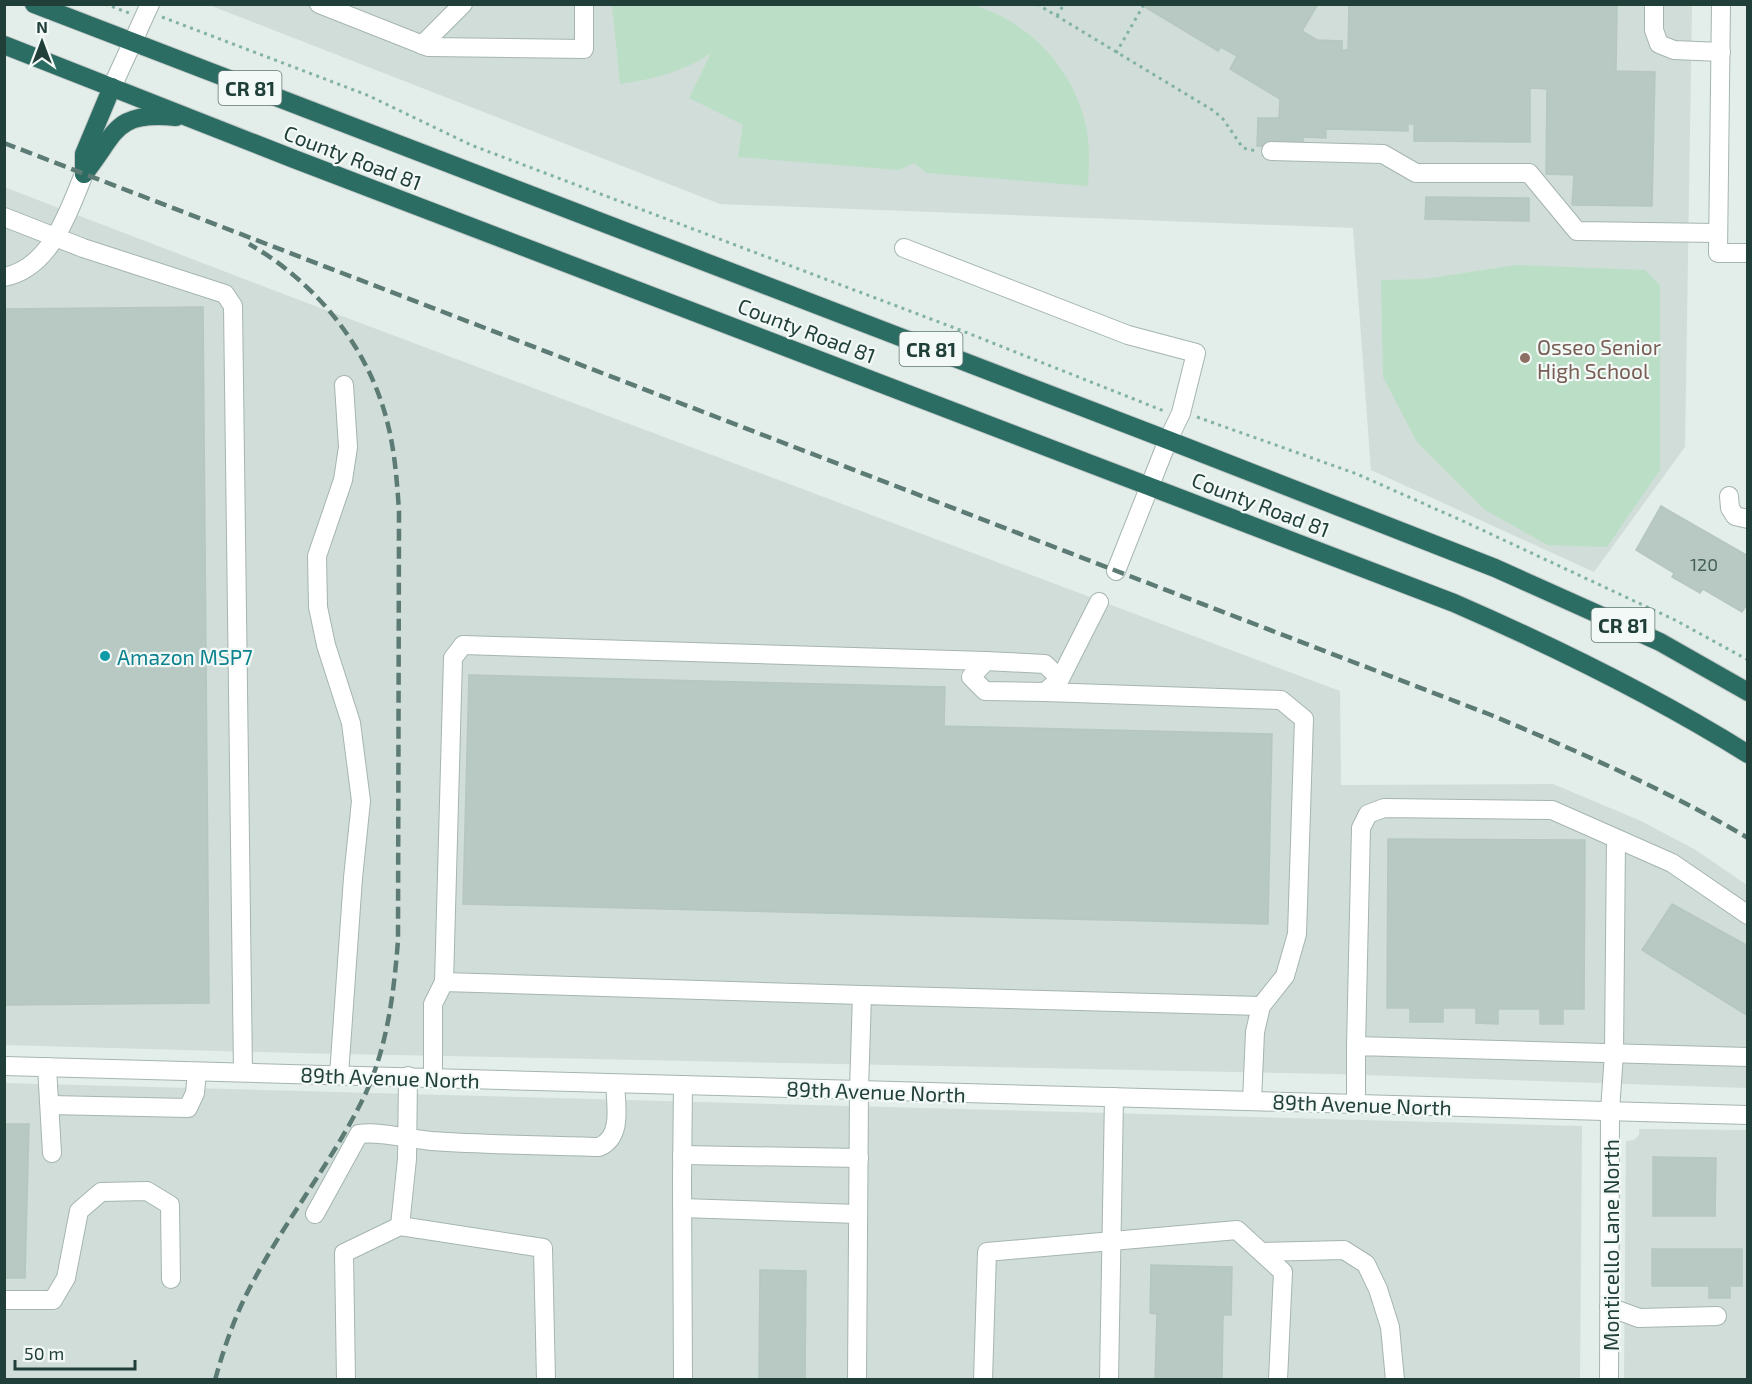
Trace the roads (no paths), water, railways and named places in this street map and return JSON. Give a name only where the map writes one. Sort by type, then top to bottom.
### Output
[{"type":"highway","name":"County Road 81","points":[[34,4],[1495,568],[1660,642],[1748,692]]},
{"type":"highway","name":"County Road 81","points":[[4,45],[1454,603],[1500,623],[1630,688],[1712,731],[1748,754]]},
{"type":"highway","points":[[84,174],[84,154],[112,87]]},
{"type":"highway","points":[[84,174],[121,124],[132,119],[158,116],[196,120]]},
{"type":"street","points":[[319,4],[428,47],[584,49],[584,4]]},
{"type":"street","points":[[422,45],[463,4]]},
{"type":"street","points":[[1654,4],[1654,30],[1659,44],[1674,50],[1720,52]]},
{"type":"street","points":[[1721,4],[1718,253],[1748,253]]},
{"type":"street","points":[[112,87],[148,10]]},
{"type":"street","points":[[1271,151],[1383,153],[1416,173],[1529,173],[1577,231],[1718,233]]},
{"type":"street","points":[[4,277],[26,270],[56,236],[63,225],[84,174]]},
{"type":"street","points":[[4,216],[83,248],[225,294],[233,306],[243,1072]]},
{"type":"street","points":[[904,248],[1128,335],[1196,353],[1181,414],[1168,440],[1116,571]]},
{"type":"street","points":[[339,1075],[353,878],[361,801],[351,723],[326,645],[318,607],[317,556],[343,480],[347,458],[344,385]]},
{"type":"street","points":[[1729,496],[1730,508],[1736,516],[1748,519]]},
{"type":"street","points":[[1045,692],[1060,679],[1099,602]]},
{"type":"street","points":[[433,1078],[433,1004],[444,982],[453,658],[463,645],[1045,664],[1060,679]]},
{"type":"street","points":[[986,662],[971,677],[985,691],[1281,700],[1304,718],[1297,934],[1285,976],[1261,1006],[1255,1032],[1251,1101]]},
{"type":"street","points":[[1356,1103],[1361,828],[1368,814],[1384,808],[1552,810],[1672,864],[1748,915]]},
{"type":"street","name":"Monticello Lane North","points":[[1609,1380],[1610,1111],[1614,1053],[1616,839]]},
{"type":"street","points":[[444,982],[1261,1006]]},
{"type":"street","points":[[857,1380],[862,995]]},
{"type":"street","points":[[1356,1046],[1748,1057]]},
{"type":"street","name":"89th Avenue North","points":[[4,1066],[1748,1114]]},
{"type":"street","points":[[47,1067],[52,1153]]},
{"type":"street","points":[[50,1105],[188,1108],[195,1093],[197,1072]]},
{"type":"street","points":[[400,1226],[408,1139],[408,1077]]},
{"type":"street","points":[[315,1214],[359,1134],[368,1132],[408,1139],[599,1147],[613,1137],[616,1125],[615,1084]]},
{"type":"street","points":[[683,1085],[683,1380]]},
{"type":"street","points":[[1109,1380],[1114,1097]]},
{"type":"street","points":[[682,1155],[859,1158]]},
{"type":"street","points":[[4,1300],[53,1300],[66,1278],[80,1211],[101,1192],[147,1191],[170,1205],[171,1279]]},
{"type":"street","points":[[682,1208],[858,1214]]},
{"type":"street","points":[[346,1380],[344,1253],[400,1226],[543,1248],[546,1380]]},
{"type":"street","points":[[983,1380],[987,1252],[1237,1230],[1283,1272],[1278,1380]]},
{"type":"street","points":[[1262,1252],[1344,1250],[1366,1264],[1378,1289],[1390,1327],[1395,1380]]},
{"type":"street","points":[[1610,1307],[1639,1317],[1717,1316]]},
{"type":"railway","points":[[4,143],[1491,715],[1653,787],[1748,838]]},
{"type":"railway","points":[[215,1380],[232,1328],[249,1290],[281,1233],[338,1145],[371,1080],[388,1021],[398,940],[399,511],[388,425],[380,397],[368,370],[354,344],[337,320],[296,278],[249,244]]},
{"type":"place","name":"Osseo Senior High School","points":[[1525,358]]},
{"type":"place","name":"Amazon MSP7","points":[[105,656]]}]
